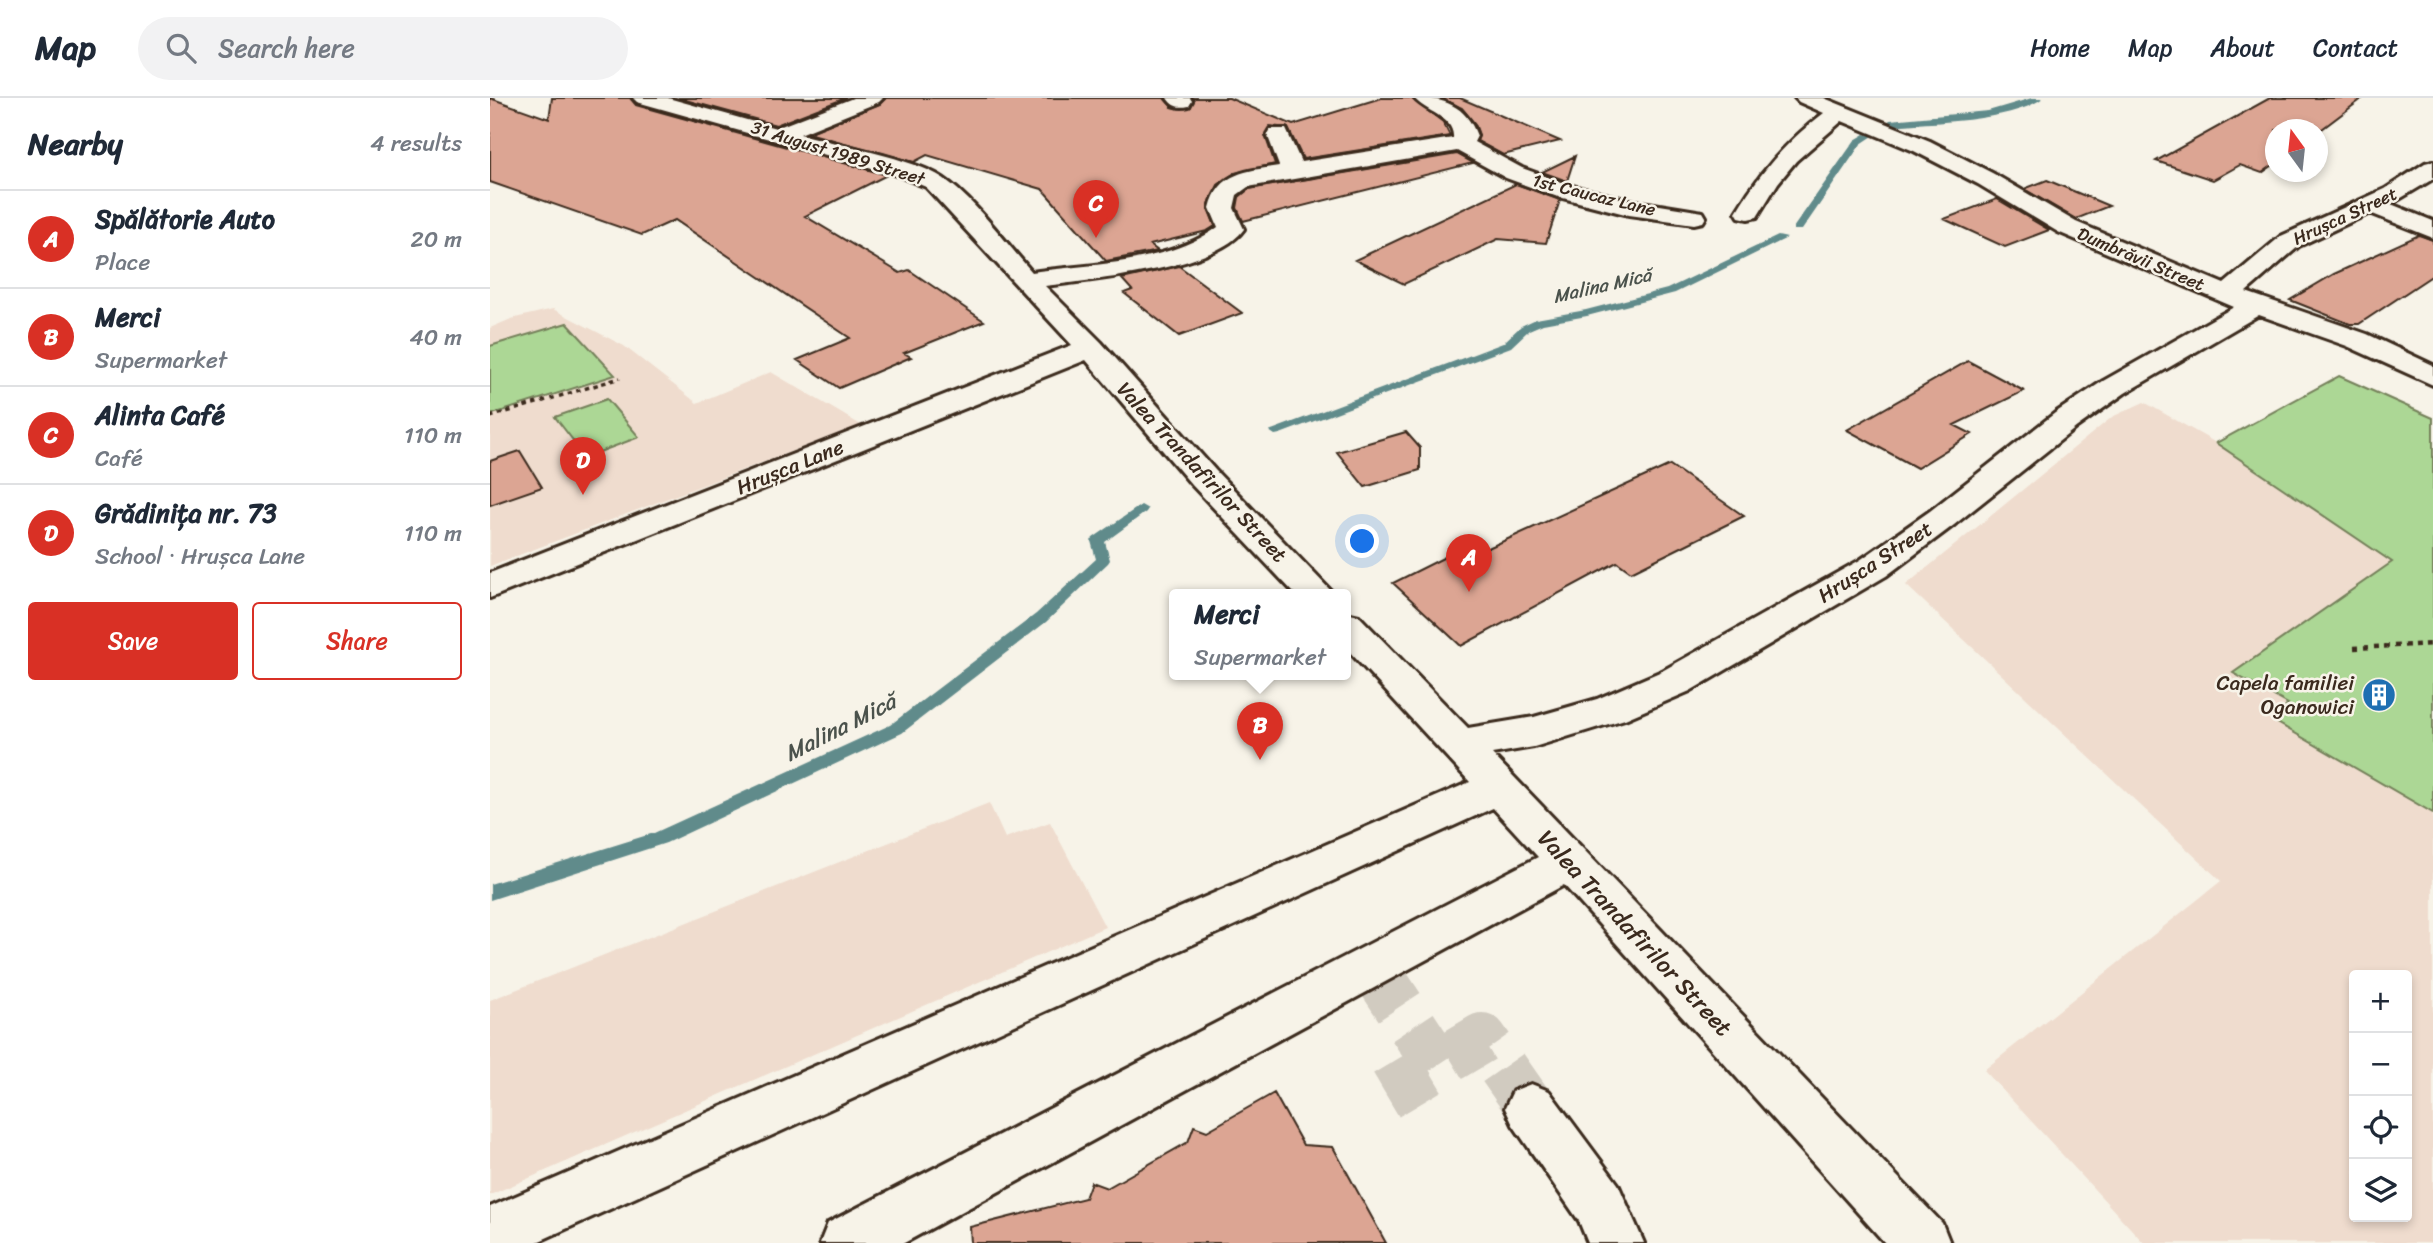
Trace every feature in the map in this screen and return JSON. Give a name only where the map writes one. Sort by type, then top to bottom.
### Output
[{"type":"street","name":"31 August 1989 Street","points":[[644,98],[905,170],[934,182],[1091,348]]},
{"type":"street","points":[[780,134],[872,98]]},
{"type":"street","points":[[1026,281],[1138,264],[1222,239],[1231,229],[1222,208],[1226,192],[1240,182],[1259,176],[1461,144],[1466,135],[1464,128],[1438,105],[1425,98]]},
{"type":"street","name":"Dumbrăvii Street","points":[[1806,98],[1962,166],[2067,227],[2241,300],[2357,340],[2433,376]]},
{"type":"street","points":[[1748,212],[1768,176],[1801,141],[1850,116]]},
{"type":"street","points":[[1278,134],[1293,171]]},
{"type":"street","name":"1st Caucaz Lane","points":[[1461,144],[1521,176],[1563,190],[1665,214],[1694,217]]},
{"type":"street","name":"Hrușca Street","points":[[1460,744],[1534,732],[1611,709],[1676,681],[1873,568],[1942,518],[2066,420],[2241,300],[2290,241],[2316,226],[2394,194],[2433,168]]},
{"type":"street","points":[[2372,205],[2433,230]]},
{"type":"street","name":"Hrușca Lane","points":[[490,586],[1091,348]]},
{"type":"street","name":"Valea Trandafirilor Street","points":[[1091,348],[1203,477],[1310,589]]},
{"type":"street","name":"Valea Trandafirilor Street","points":[[1351,630],[1460,744],[1922,1243]]},
{"type":"street","points":[[490,1236],[1500,787]]},
{"type":"street","points":[[848,1243],[1569,861]]},
{"type":"street","points":[[1531,1108],[1599,1203],[1616,1243]]},
{"type":"path","points":[[490,417],[620,377]]},
{"type":"path","points":[[2354,648],[2433,644]]},
{"type":"shaded area","points":[[553,309],[624,346],[697,403],[771,372],[861,425],[490,566],[490,328],[511,319]]},
{"type":"shaded area","points":[[2144,402],[2216,443],[2393,562],[2274,721],[2433,813],[2433,1243],[2144,1243],[1984,1070],[2221,881],[1906,585],[2112,417]]},
{"type":"shaded area","points":[[989,803],[1005,838],[1050,822],[1105,927],[490,1195],[490,1000]]},
{"type":"green space","points":[[567,323],[615,375],[490,415],[490,346]]},
{"type":"green space","points":[[2339,376],[2433,418],[2433,813],[2274,721],[2288,704],[2233,673],[2392,562],[2216,443]]},
{"type":"green space","points":[[607,399],[639,437],[586,457],[555,417]]},
{"type":"building","points":[[490,98],[549,119],[552,98],[630,98],[636,105],[887,175],[805,216],[900,273],[909,270],[984,321],[904,353],[911,357],[839,388],[797,360],[850,338],[675,220],[642,235],[490,182]]},
{"type":"building","points":[[678,98],[846,98],[776,125]]},
{"type":"building","points":[[886,98],[1164,98],[1172,107],[1182,109],[1191,107],[1193,98],[1229,98],[1293,125],[1381,98],[1411,98],[1443,122],[1450,136],[1303,159],[1288,128],[1270,126],[1265,135],[1275,164],[1235,173],[1218,185],[1208,207],[1215,226],[1207,231],[1150,245],[1158,251],[1106,261],[1042,189],[927,155],[914,162],[808,133],[880,104]]},
{"type":"building","points":[[1440,98],[1460,98],[1560,141],[1503,155],[1477,141],[1479,135],[1475,124],[1462,108]]},
{"type":"building","points":[[2270,98],[2363,98],[2328,124],[2328,119],[2265,119],[2265,171],[2262,173],[2240,165],[2213,180],[2156,161]]},
{"type":"building","points":[[1457,154],[1473,163],[1243,221],[1237,208],[1239,197],[1249,189]]},
{"type":"building","points":[[1575,156],[1567,181],[1542,172]]},
{"type":"building","points":[[2047,180],[2109,206],[2076,219],[2024,189]]},
{"type":"building","points":[[1516,184],[1560,200],[1546,243],[1498,239],[1404,284],[1355,260]]},
{"type":"building","points":[[1997,199],[2049,230],[2005,247],[1944,219]]},
{"type":"building","points":[[2419,235],[2433,240],[2433,275],[2359,324],[2350,324],[2290,300],[2334,274]]},
{"type":"building","points":[[1179,266],[1242,313],[1179,336],[1124,293],[1132,290],[1122,279]]},
{"type":"building","points":[[1968,361],[2024,391],[1954,425],[1972,434],[1917,468],[1847,430]]},
{"type":"building","points":[[1406,432],[1420,448],[1420,470],[1365,487],[1337,452]]},
{"type":"building","points":[[520,451],[542,487],[490,505],[490,461]]},
{"type":"building","points":[[1670,465],[1744,516],[1631,572],[1617,562],[1461,646],[1393,583],[1477,541],[1486,549]]},
{"type":"building","points":[[1274,1093],[1303,1145],[1333,1147],[1386,1243],[971,1243],[970,1227],[1085,1198],[1091,1182],[1107,1188],[1188,1142],[1194,1126],[1207,1131]]},
{"type":"waterway","name":"Malina Mică","points":[[1890,123],[1988,113],[2039,98]]},
{"type":"waterway","name":"Malina Mică","points":[[1798,228],[1858,142],[1868,136]]},
{"type":"waterway","name":"Malina Mică","points":[[1275,431],[1507,345],[1525,328],[1540,321],[1587,313],[1671,291],[1782,238]]},
{"type":"waterway","name":"Malina Mică","points":[[490,892],[660,838],[896,729],[1041,618],[1103,560],[1098,541],[1141,509]]},
{"type":"tunnel","points":[[1372,965],[1438,1064]]},
{"type":"tunnel","points":[[1438,1064],[1482,1038],[1531,1108]]},
{"type":"tunnel","points":[[1386,1095],[1438,1064]]},
{"type":"place","name":"Alinta Café","points":[[1096,238]]},
{"type":"place","name":"Grădinița nr. 73","points":[[583,495]]},
{"type":"place","name":"Spălătorie Auto","points":[[1469,592]]},
{"type":"place","name":"Capela familiei Oganowici","points":[[2379,695]]},
{"type":"place","name":"Merci","points":[[1260,760]]}]
